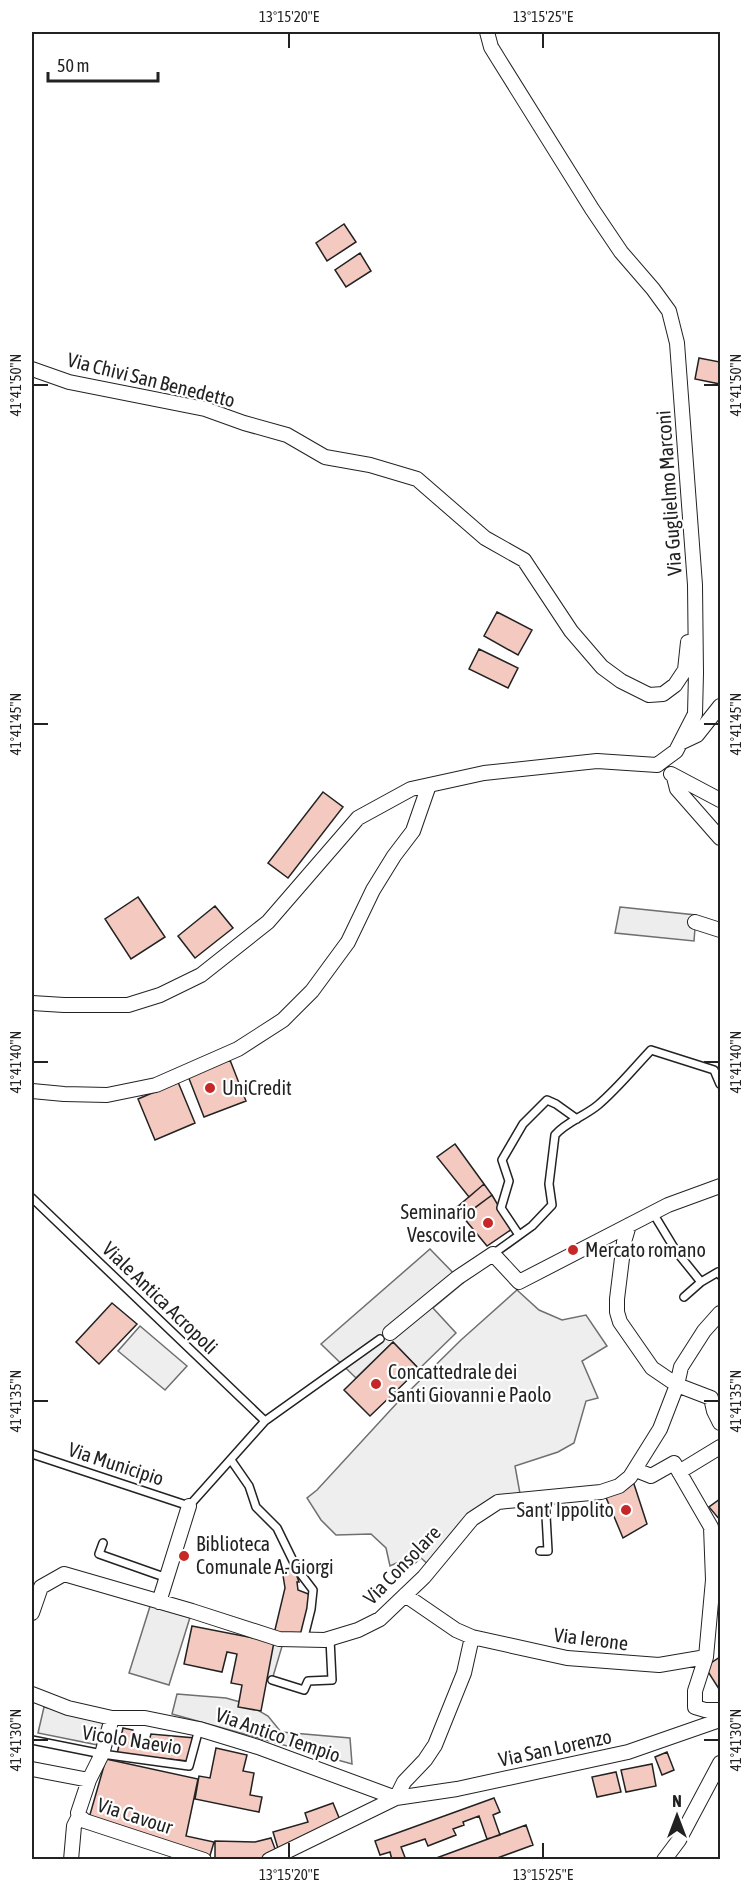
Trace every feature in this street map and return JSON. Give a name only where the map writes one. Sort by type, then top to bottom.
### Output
[{"type":"street","name":"Via Guglielmo Marconi","points":[[487,32],[495,54],[592,209],[621,252],[669,311],[677,343],[695,585],[695,714],[676,751],[657,765]]},
{"type":"street","name":"Via Chivi San Benedetto","points":[[32,369],[69,382],[205,409],[287,435],[325,457],[370,465],[417,479],[485,538],[524,561],[564,622],[602,667],[621,681],[649,695],[663,694],[675,685],[684,670],[689,637],[695,630]]},
{"type":"street","points":[[681,743],[697,735],[720,706]]},
{"type":"street","points":[[32,1003],[128,1005],[160,995],[201,975],[268,922],[358,818],[411,789],[484,773],[597,761],[657,765],[674,777],[720,800]]},
{"type":"street","points":[[674,777],[677,789],[720,838]]},
{"type":"street","points":[[32,1091],[64,1095],[107,1095],[156,1085],[238,1049],[283,1020],[312,991],[348,942],[374,890],[394,856],[413,831],[429,785]]},
{"type":"street","points":[[694,922],[720,930]]},
{"type":"street","points":[[385,1336],[457,1278],[493,1254],[519,1282],[652,1213],[709,1188],[720,1186]]},
{"type":"street","points":[[629,1225],[624,1242],[616,1312],[626,1331],[652,1368],[677,1385],[711,1398],[720,1423]]},
{"type":"street","name":"Via Consolare","points":[[64,1574],[279,1639],[303,1641],[330,1639],[358,1630],[380,1619],[423,1577],[472,1518],[498,1502],[601,1492],[619,1486],[636,1470],[660,1429],[677,1385],[681,1367],[704,1331],[720,1313]]},
{"type":"street","points":[[679,1472],[720,1447]]},
{"type":"street","points":[[636,1470],[651,1476],[674,1463],[711,1527],[713,1580],[706,1657],[695,1691],[695,1707],[705,1710],[720,1720]]},
{"type":"street","points":[[159,1602],[189,1506]]},
{"type":"street","points":[[32,1583],[64,1574]]},
{"type":"street","points":[[32,1613],[41,1587],[64,1574]]},
{"type":"street","name":"Via Ierone","points":[[405,1595],[446,1624],[472,1637],[567,1658],[658,1665],[706,1657]]},
{"type":"street","points":[[269,1860],[396,1798],[404,1782],[425,1760],[435,1745],[464,1673],[472,1637]]},
{"type":"street","name":"Via Antico Tempio","points":[[32,1694],[68,1708],[112,1718],[145,1718],[199,1729],[258,1746],[396,1798]]},
{"type":"street","points":[[89,1780],[102,1754],[112,1718]]},
{"type":"street","name":"Via San Lorenzo","points":[[396,1798],[457,1789],[628,1752],[720,1720]]},
{"type":"street","points":[[664,1860],[679,1840],[720,1763]]},
{"type":"street","name":"Via Cavour","points":[[32,1769],[89,1780],[79,1816],[85,1821],[204,1860]]},
{"type":"street","points":[[71,1860],[74,1826],[79,1816]]},
{"type":"lane","points":[[493,1254],[532,1226],[552,1205],[549,1184],[555,1135],[560,1129],[601,1102],[651,1050],[717,1068],[720,1084]]},
{"type":"lane","points":[[519,1235],[501,1208],[509,1181],[502,1160],[523,1124],[546,1100],[556,1104],[577,1119]]},
{"type":"lane","name":"Viale Antica Acropoli","points":[[32,1198],[265,1421]]},
{"type":"lane","points":[[652,1213],[676,1251],[702,1282]]},
{"type":"lane","points":[[684,1297],[718,1272],[720,1275]]},
{"type":"lane","points":[[189,1506],[265,1421],[385,1336]]},
{"type":"lane","name":"Via Municipio","points":[[32,1454],[189,1506]]},
{"type":"lane","points":[[231,1460],[249,1486],[256,1507],[277,1528],[297,1569],[313,1590],[311,1610],[303,1641]]},
{"type":"lane","points":[[540,1551],[548,1551],[545,1498]]},
{"type":"lane","points":[[103,1543],[99,1554],[167,1578]]},
{"type":"lane","points":[[272,1680],[304,1690],[308,1681],[332,1680],[330,1639]]},
{"type":"lane","name":"Vicolo Naevio","points":[[32,1740],[102,1754],[189,1766],[199,1729]]},
{"type":"shaded area","points":[[620,907],[696,915],[694,941],[615,933]]},
{"type":"shaded area","points":[[430,1249],[463,1283],[433,1308],[456,1333],[419,1369],[393,1342],[356,1378],[321,1344]]},
{"type":"shaded area","points":[[517,1290],[539,1310],[562,1320],[586,1315],[607,1346],[582,1361],[598,1398],[586,1401],[574,1443],[558,1452],[515,1466],[521,1499],[502,1496],[431,1567],[421,1558],[413,1565],[405,1559],[390,1566],[386,1548],[371,1534],[336,1535],[321,1520],[307,1498],[397,1403],[461,1340]]},
{"type":"shaded area","points":[[140,1326],[187,1366],[165,1390],[118,1351]]},
{"type":"shaded area","points":[[152,1600],[192,1611],[169,1685],[129,1673]]},
{"type":"shaded area","points":[[260,1636],[283,1643],[272,1680],[250,1677]]},
{"type":"shaded area","points":[[177,1694],[226,1698],[247,1704],[268,1716],[281,1732],[350,1738],[352,1764],[172,1714]]},
{"type":"shaded area","points":[[44,1707],[108,1721],[103,1746],[38,1733]]},
{"type":"building","points":[[344,224],[356,242],[327,261],[316,243]]},
{"type":"building","points":[[360,253],[371,271],[346,287],[335,270]]},
{"type":"building","points":[[699,358],[720,362],[720,384],[695,379]]},
{"type":"building","points":[[497,612],[532,630],[518,655],[484,636]]},
{"type":"building","points":[[479,649],[518,668],[508,688],[469,669]]},
{"type":"building","points":[[323,792],[343,807],[288,878],[268,863]]},
{"type":"building","points":[[138,897],[165,937],[131,959],[105,919]]},
{"type":"building","points":[[215,906],[233,928],[195,958],[178,936]]},
{"type":"building","points":[[230,1060],[246,1101],[204,1117],[188,1076]]},
{"type":"building","points":[[178,1082],[195,1123],[155,1140],[138,1099]]},
{"type":"building","points":[[455,1144],[484,1184],[469,1197],[437,1157]]},
{"type":"building","points":[[484,1184],[492,1195],[462,1217],[456,1208]]},
{"type":"building","name":"Seminario Vescovile","points":[[492,1195],[512,1229],[487,1246],[463,1217]]},
{"type":"building","points":[[112,1303],[137,1324],[99,1364],[76,1342]]},
{"type":"building","name":"Concattedrale dei Santi Giovanni e Paolo","points":[[393,1342],[419,1369],[370,1416],[344,1390]]},
{"type":"building","name":"Sant' Ippolito","points":[[633,1481],[647,1524],[623,1538],[605,1495]]},
{"type":"building","points":[[720,1499],[720,1520],[709,1507]]},
{"type":"building","points":[[294,1568],[299,1582],[297,1582],[298,1590],[311,1595],[300,1640],[274,1634],[285,1588],[282,1569]]},
{"type":"building","points":[[192,1626],[274,1642],[261,1711],[238,1707],[242,1685],[231,1683],[237,1654],[227,1652],[222,1672],[184,1664]]},
{"type":"building","points":[[720,1657],[720,1689],[719,1689],[705,1667]]},
{"type":"building","points":[[123,1728],[133,1730],[131,1737],[149,1741],[151,1734],[195,1738],[188,1761],[117,1754]]},
{"type":"building","points":[[216,1748],[247,1755],[243,1771],[254,1773],[250,1795],[262,1797],[259,1812],[195,1799],[199,1776],[210,1778]]},
{"type":"building","points":[[667,1752],[674,1770],[662,1775],[655,1757]]},
{"type":"building","points":[[106,1759],[198,1779],[186,1836],[214,1842],[209,1859],[89,1818]]},
{"type":"building","points":[[652,1764],[656,1786],[626,1792],[621,1770]]},
{"type":"building","points":[[616,1772],[621,1792],[597,1797],[592,1777]]},
{"type":"building","points":[[494,1798],[500,1812],[493,1815],[500,1835],[487,1839],[479,1816],[453,1829],[456,1835],[428,1846],[425,1839],[401,1847],[406,1860],[392,1860],[390,1852],[380,1855],[375,1841]]},
{"type":"building","points":[[333,1803],[340,1820],[279,1852],[273,1832],[308,1822],[305,1813]]},
{"type":"building","points":[[526,1825],[533,1845],[492,1860],[431,1860]]},
{"type":"building","points":[[271,1838],[277,1854],[264,1860],[215,1858],[215,1841],[255,1842]]},
{"type":"place","name":"UniCredit","points":[[210,1088]]},
{"type":"place","name":"Seminario Vescovile","points":[[488,1223]]},
{"type":"place","name":"Mercato romano","points":[[573,1250]]},
{"type":"place","name":"Concattedrale dei Santi Giovanni e Paolo","points":[[376,1384]]},
{"type":"place","name":"Sant' Ippolito","points":[[626,1510]]},
{"type":"place","name":"Biblioteca Comunale A. Giorgi","points":[[184,1556]]}]
